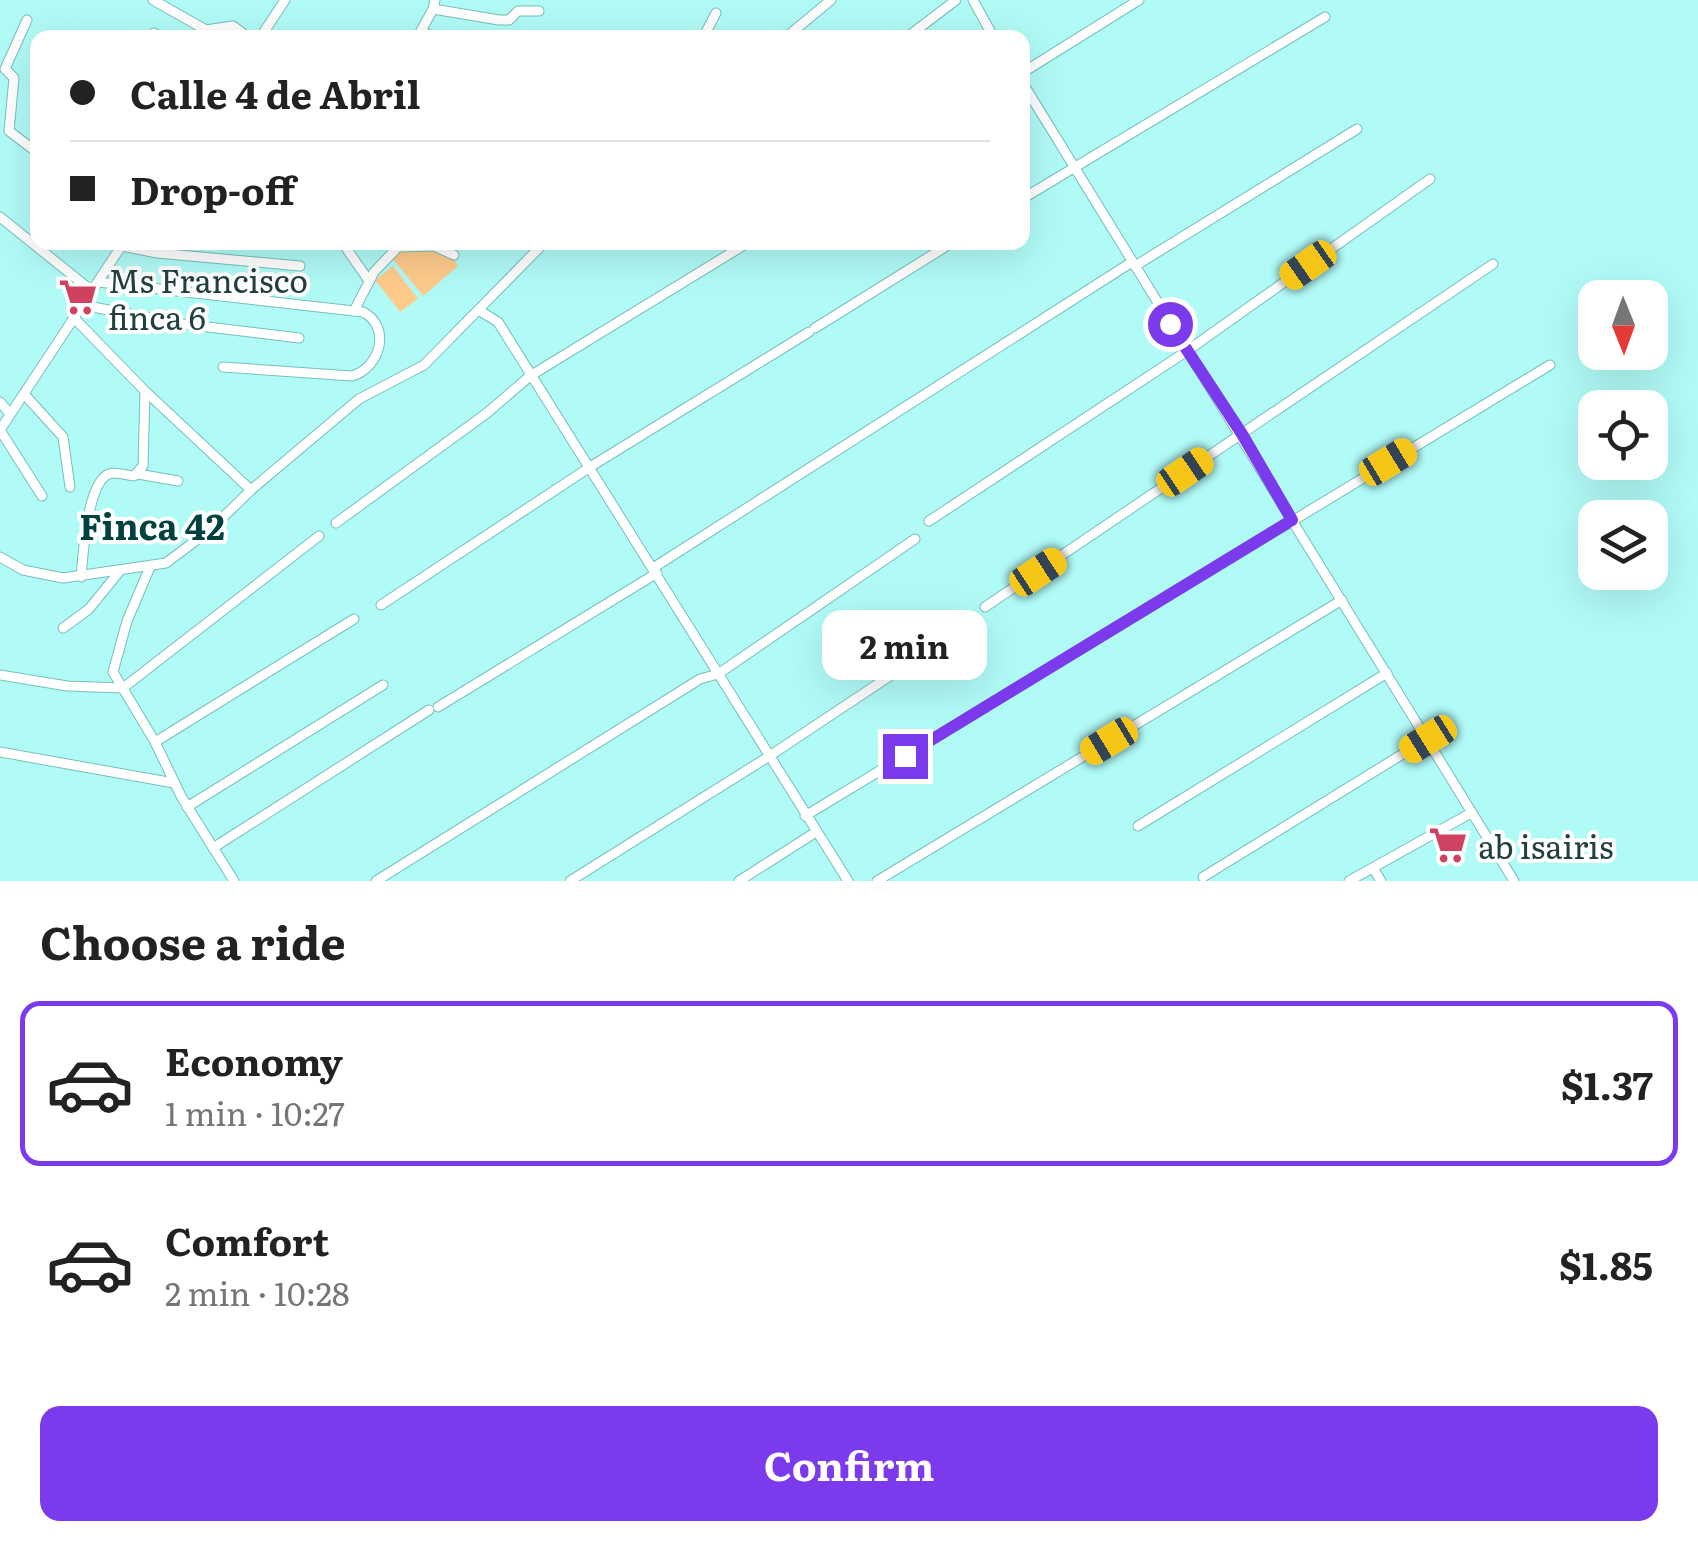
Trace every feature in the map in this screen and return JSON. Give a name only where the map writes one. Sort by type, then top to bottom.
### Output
[{"type":"street","points":[[153,0],[206,30],[233,26],[238,30]]},
{"type":"street","points":[[267,30],[285,0]]},
{"type":"street","points":[[809,0],[820,9]]},
{"type":"street","points":[[795,30],[831,0]]},
{"type":"street","points":[[917,30],[956,0]]},
{"type":"street","points":[[973,0],[990,30]]},
{"type":"street","points":[[1030,68],[1139,0]]},
{"type":"street","points":[[421,30],[434,5],[499,20],[509,20],[518,11],[538,11]]},
{"type":"street","points":[[707,30],[716,12]]},
{"type":"street","points":[[1030,194],[1324,17]]},
{"type":"street","points":[[27,20],[2,67],[14,78],[5,133],[30,148]]},
{"type":"street","points":[[1030,95],[1514,881]]},
{"type":"street","points":[[213,848],[1134,264],[1357,129]]},
{"type":"street","points":[[929,521],[1186,350],[1430,179]]},
{"type":"street","points":[[0,217],[30,239]]},
{"type":"street","points":[[45,250],[95,286],[354,311],[369,315],[380,334],[379,350],[368,367],[360,374],[342,378],[223,368]]},
{"type":"street","points":[[42,496],[0,430],[119,250]]},
{"type":"street","points":[[148,250],[300,266]]},
{"type":"street","points":[[348,250],[369,281]]},
{"type":"street","points":[[354,311],[369,281],[395,250]]},
{"type":"street","points":[[443,250],[454,255]]},
{"type":"street","points":[[0,556],[24,570],[64,578],[150,567],[177,556],[359,400],[424,365],[535,250]]},
{"type":"street","points":[[336,523],[488,413],[530,376],[737,250]]},
{"type":"street","points":[[381,606],[590,467],[940,250]]},
{"type":"street","points":[[985,607],[1492,264]]},
{"type":"street","points":[[82,306],[183,324],[300,338]]},
{"type":"street","points":[[480,311],[498,322],[848,881]]},
{"type":"street","points":[[74,318],[250,490]]},
{"type":"street","points":[[805,816],[1550,366]]},
{"type":"street","points":[[368,367],[379,388]]},
{"type":"street","points":[[138,474],[142,466],[145,391]]},
{"type":"street","points":[[24,394],[62,437],[70,488]]},
{"type":"street","points":[[0,402],[10,414]]},
{"type":"street","points":[[82,577],[86,516],[104,478],[111,473],[138,474],[178,481]]},
{"type":"street","points":[[0,675],[66,686],[123,688],[319,536]]},
{"type":"street","points":[[376,881],[684,690],[718,674],[915,538]]},
{"type":"street","points":[[150,567],[127,621],[114,672],[187,807],[234,881]]},
{"type":"street","points":[[63,628],[89,609],[119,572]]},
{"type":"street","points":[[877,881],[1342,600]]},
{"type":"street","points":[[155,742],[354,619]]},
{"type":"street","points":[[570,881],[768,757],[968,624]]},
{"type":"street","points":[[1138,826],[1387,673]]},
{"type":"street","points":[[187,807],[383,685]]},
{"type":"street","points":[[1204,878],[1428,739]]},
{"type":"street","points":[[0,752],[174,784]]},
{"type":"street","points":[[1349,881],[1471,814]]},
{"type":"street","points":[[739,881],[816,832]]},
{"type":"street","points":[[1372,868],[1380,881]]},
{"type":"shaded area","points":[[404,250],[437,250],[454,259],[458,266],[423,296],[392,258]]},
{"type":"shaded area","points":[[393,266],[418,299],[400,312],[375,280]]},
{"type":"place","name":"Ms Francisco finca 6","points":[[78,297]]},
{"type":"place","name":"ab isairis","points":[[1448,845]]},
{"type":"district","name":"Finca 42","points":[[152,525]]},
{"type":"route","points":[[905,756],[1292,520],[1170,324]]}]
